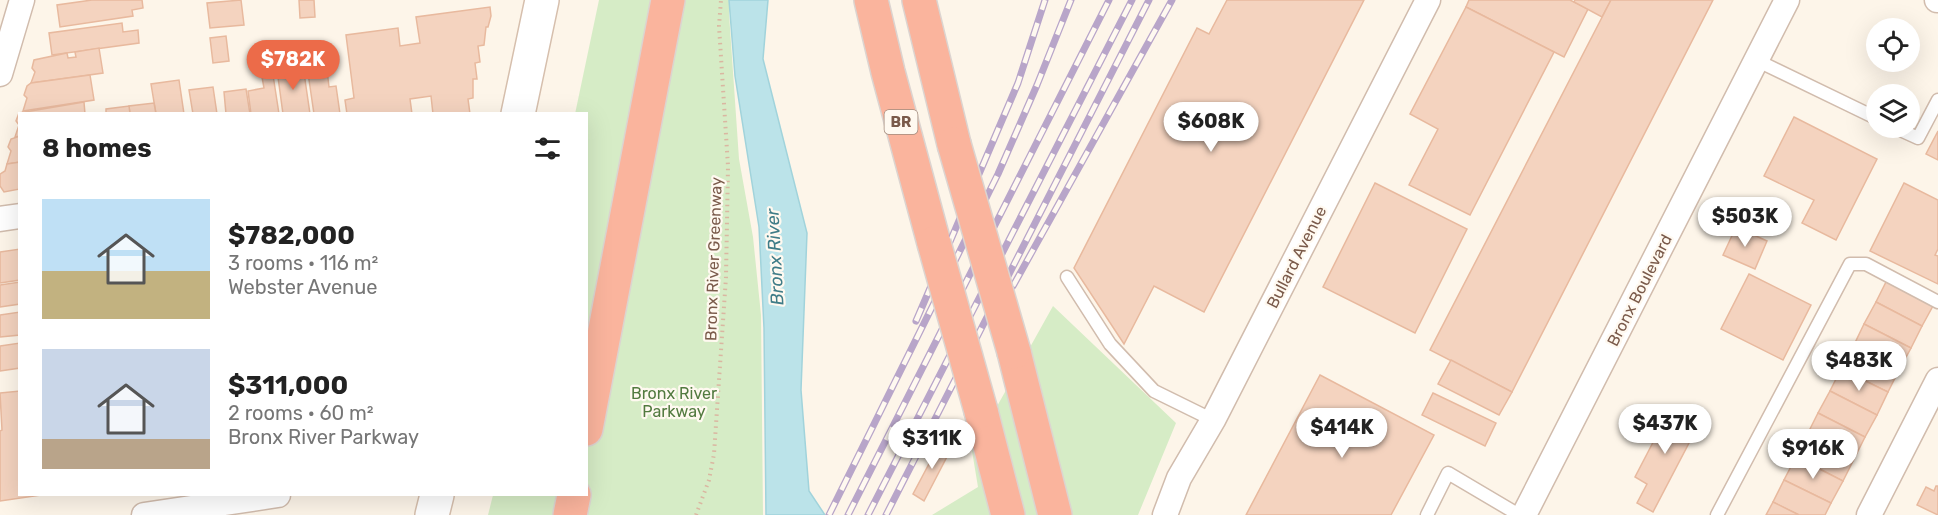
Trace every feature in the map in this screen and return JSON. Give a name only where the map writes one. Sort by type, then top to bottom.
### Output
[{"type":"highway","points":[[588,419],[668,0]]},
{"type":"highway","name":"BR","points":[[872,0],[888,72],[1008,515]]},
{"type":"highway","points":[[919,0],[954,144],[1014,352],[1055,515]]},
{"type":"highway","points":[[570,515],[574,496]]},
{"type":"main road","points":[[518,112],[542,0]]},
{"type":"main road","points":[[432,515],[437,496]]},
{"type":"street","points":[[0,74],[22,0]]},
{"type":"street","name":"Bullard Avenue","points":[[1165,515],[1179,478],[1213,420],[1428,0]]},
{"type":"street","name":"Bronx Boulevard","points":[[1521,515],[1787,0]]},
{"type":"street","points":[[0,219],[18,216]]},
{"type":"street","points":[[1869,515],[1938,380]]},
{"type":"street","points":[[144,515],[170,513],[272,496]]},
{"type":"lane","points":[[1756,60],[1866,113]]},
{"type":"lane","points":[[1920,134],[1938,100]]},
{"type":"lane","points":[[1717,515],[1850,264],[1866,264],[1938,302]]},
{"type":"lane","points":[[1067,277],[1110,344],[1154,391],[1213,420]]},
{"type":"lane","points":[[1427,515],[1448,473],[1521,515]]},
{"type":"path","name":"Bronx River Greenway","points":[[696,515],[710,480],[714,454],[726,277],[728,166],[719,26],[721,0]]},
{"type":"green space","name":"Bronx River Parkway","points":[[599,0],[730,0],[739,159],[753,237],[761,315],[763,515],[488,515],[493,496],[588,496],[588,112],[575,112]]},
{"type":"green space","points":[[1053,306],[1176,423],[1138,515],[932,515],[978,487],[972,451]]},
{"type":"water","name":"Bronx River","points":[[729,0],[768,0],[763,59],[807,233],[801,390],[809,491],[825,515],[766,515],[764,328],[759,227],[735,76]]},
{"type":"building","points":[[92,0],[142,0],[143,8],[132,10],[133,16],[60,27],[57,5]]},
{"type":"building","points":[[241,0],[244,25],[210,28],[207,3]]},
{"type":"building","points":[[299,0],[314,0],[315,17],[300,18]]},
{"type":"building","points":[[1227,0],[1364,0],[1204,312],[1154,286],[1124,344],[1074,268],[1197,28],[1209,34]]},
{"type":"building","points":[[1469,0],[1570,0],[1588,9],[1564,57],[1466,7]]},
{"type":"building","points":[[1575,0],[1611,0],[1602,17],[1574,2]]},
{"type":"building","points":[[1611,0],[1713,0],[1512,392],[1430,350]]},
{"type":"building","points":[[490,7],[491,16],[488,27],[486,27],[484,45],[478,46],[480,62],[475,63],[477,79],[473,79],[473,98],[468,99],[470,112],[433,112],[431,96],[410,99],[412,112],[347,112],[345,100],[354,98],[346,35],[398,28],[400,46],[420,43],[416,17]]},
{"type":"building","points":[[1466,7],[1554,52],[1470,215],[1409,185],[1438,129],[1410,114]]},
{"type":"building","points":[[122,23],[123,32],[138,30],[139,43],[52,55],[49,33]]},
{"type":"building","points":[[226,36],[229,61],[213,63],[210,38]]},
{"type":"building","points":[[99,48],[103,73],[31,83],[35,72],[32,68],[34,60],[67,53],[68,58],[76,57],[75,52]]},
{"type":"building","points":[[303,66],[310,112],[283,112],[277,70]]},
{"type":"building","points":[[327,70],[329,87],[336,86],[340,112],[314,112],[308,73]]},
{"type":"building","points":[[90,75],[94,100],[23,111],[27,98],[24,95],[27,86],[31,83]]},
{"type":"building","points":[[273,75],[279,112],[251,112],[248,91],[264,88],[262,77]]},
{"type":"building","points":[[179,80],[184,112],[156,112],[151,84]]},
{"type":"building","points":[[213,87],[217,112],[193,112],[189,90]]},
{"type":"building","points":[[246,89],[250,112],[226,112],[224,92]]},
{"type":"building","points":[[84,102],[85,112],[25,112]]},
{"type":"building","points":[[154,103],[156,112],[130,112],[129,106]]},
{"type":"building","points":[[129,106],[130,112],[106,112],[106,109]]},
{"type":"building","points":[[1794,117],[1877,159],[1836,240],[1802,223],[1814,200],[1764,176]]},
{"type":"building","points":[[1938,131],[1938,160],[1926,154]]},
{"type":"building","points":[[18,137],[18,162],[7,164],[11,151],[8,147],[11,139]]},
{"type":"building","points":[[18,162],[18,189],[4,192],[0,186],[0,174],[5,171],[7,164]]},
{"type":"building","points":[[1375,183],[1467,229],[1415,333],[1323,287]]},
{"type":"building","points":[[1904,183],[1938,200],[1938,249],[1935,255],[1938,256],[1938,284],[1870,251]]},
{"type":"building","points":[[1736,227],[1767,241],[1755,269],[1723,255]]},
{"type":"building","points":[[18,249],[18,280],[0,283],[0,252]]},
{"type":"building","points":[[1749,274],[1811,305],[1783,360],[1721,329]]},
{"type":"building","points":[[1887,280],[1934,304],[1922,326],[1876,302]]},
{"type":"building","points":[[18,282],[18,304],[0,307],[0,285]]},
{"type":"building","points":[[1876,302],[1922,326],[1911,348],[1864,324]]},
{"type":"building","points":[[18,312],[18,335],[0,337],[0,315]]},
{"type":"building","points":[[1864,324],[1911,348],[1899,370],[1853,347]]},
{"type":"building","points":[[18,343],[18,368],[0,371],[0,346]]},
{"type":"building","points":[[1853,347],[1899,370],[1888,392],[1841,369]]},
{"type":"building","points":[[1451,360],[1512,392],[1499,415],[1438,384]]},
{"type":"building","points":[[1841,369],[1888,392],[1877,415],[1830,391]]},
{"type":"building","points":[[1320,375],[1434,435],[1391,515],[1246,515]]},
{"type":"building","points":[[18,391],[18,496],[34,496],[0,501],[0,431],[2,430],[0,393]]},
{"type":"building","points":[[1830,391],[1877,415],[1865,437],[1818,413]]},
{"type":"building","points":[[1433,393],[1496,423],[1485,446],[1422,415]]},
{"type":"building","points":[[1672,406],[1701,420],[1653,512],[1637,503],[1647,484],[1635,477]]},
{"type":"building","points":[[1818,413],[1865,437],[1854,459],[1807,435]]},
{"type":"building","points":[[1807,435],[1854,459],[1843,481],[1796,457]]},
{"type":"building","points":[[941,441],[952,447],[924,501],[913,494],[931,460],[929,456],[933,448],[937,447]]},
{"type":"building","points":[[1796,457],[1843,481],[1831,503],[1784,480]]},
{"type":"building","points":[[1784,480],[1831,503],[1825,515],[1799,515],[1773,502]]},
{"type":"building","points":[[1938,486],[1938,515],[1917,505],[1926,487],[1934,491]]},
{"type":"building","points":[[1773,502],[1799,515],[1766,515]]},
{"type":"railway","points":[[916,321],[1018,83],[1045,0]]},
{"type":"railway","points":[[829,515],[998,174],[1071,0]]},
{"type":"railway","points":[[848,515],[1109,0]]},
{"type":"railway","points":[[868,515],[1132,0]]},
{"type":"railway","points":[[886,515],[1149,0]]},
{"type":"railway","points":[[1013,286],[1172,0]]}]
